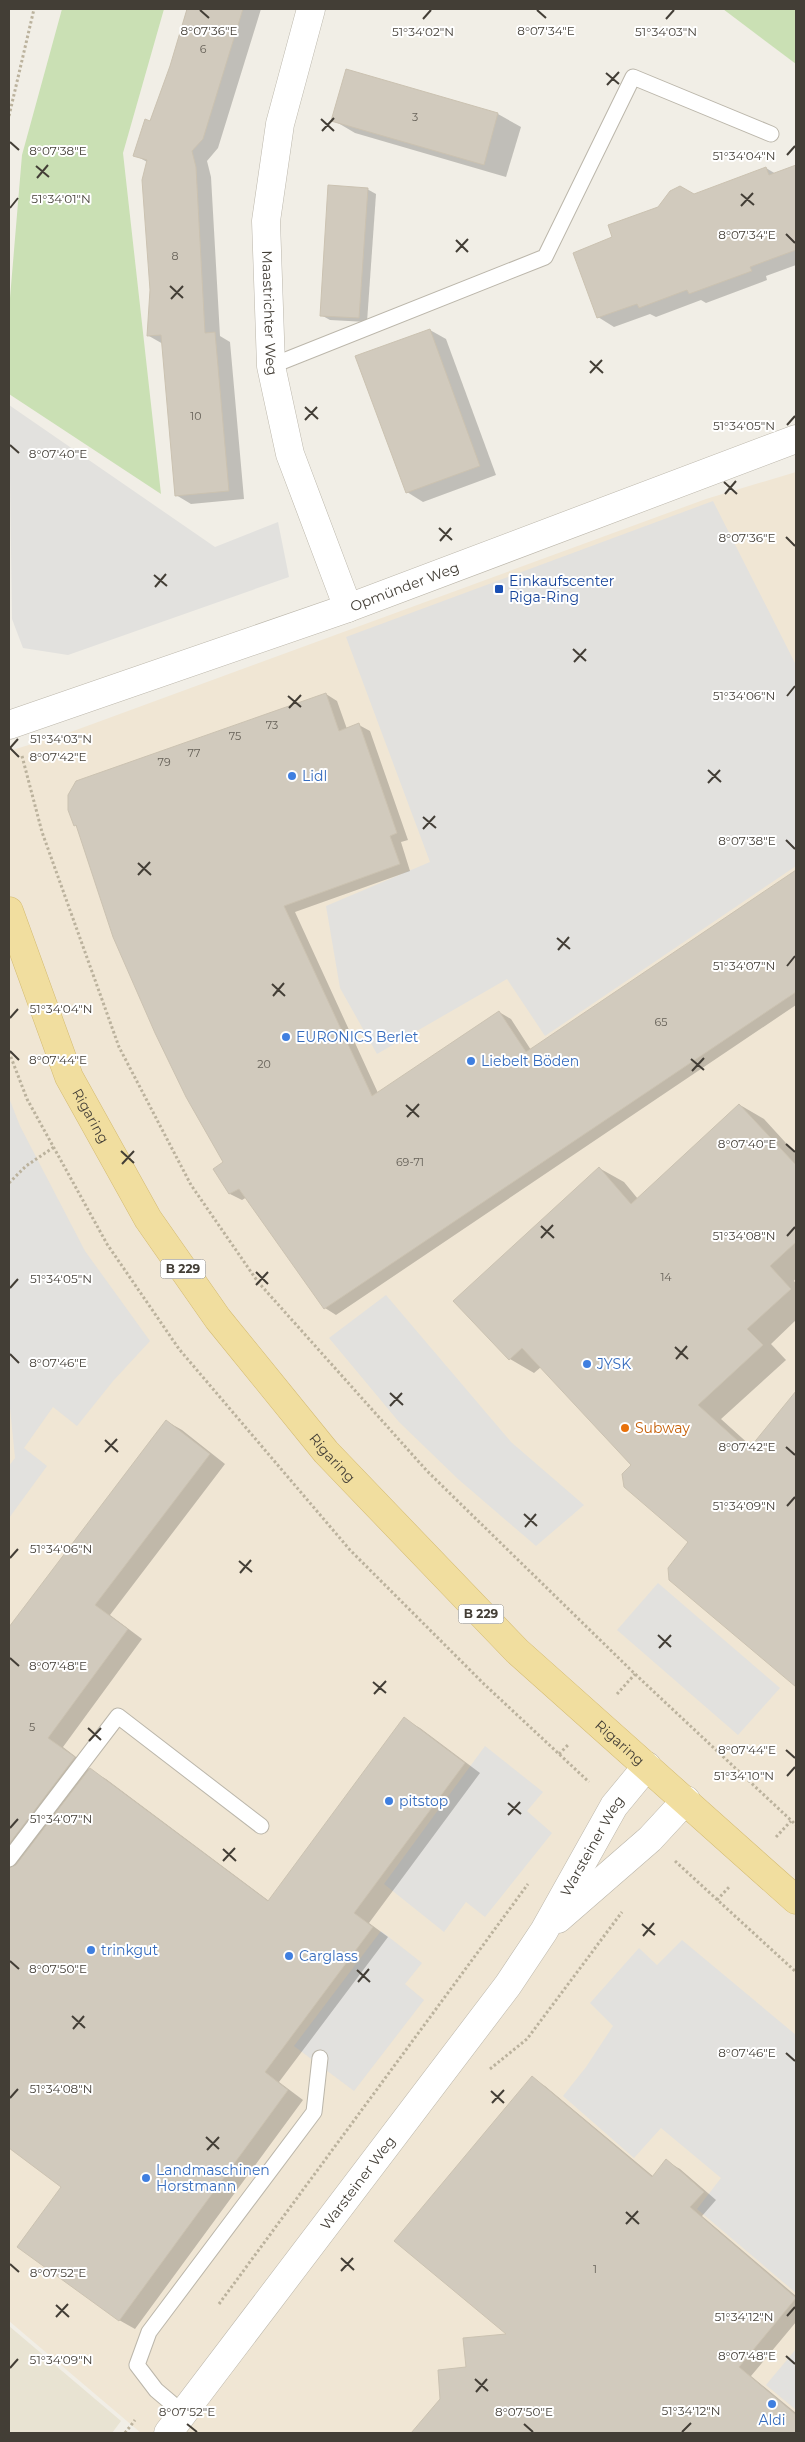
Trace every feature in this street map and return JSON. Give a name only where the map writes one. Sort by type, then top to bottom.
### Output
[{"type":"main road","name":"Rigaring","points":[[9,910],[70,1077],[148,1219],[218,1319],[326,1452],[517,1650],[796,1900]]},
{"type":"street","name":"Maastrichter Weg","points":[[311,9],[280,124],[266,221],[271,366],[290,454],[329,552],[348,608]]},
{"type":"street","name":"Opmünder Weg","points":[[11,724],[348,608],[796,439]]},
{"type":"street","name":"Warsteiner Weg","points":[[176,2423],[508,1985],[544,1932],[614,1806],[647,1766]]},
{"type":"street","name":"Warsteiner Weg","points":[[544,1932],[650,1839],[686,1800]]},
{"type":"lane","points":[[271,366],[545,257],[633,77],[771,134]]},
{"type":"lane","points":[[9,1859],[118,1716],[261,1826]]},
{"type":"lane","points":[[176,2423],[156,2390],[137,2365],[149,2332],[314,2112],[320,2058]]},
{"type":"path","points":[[9,116],[34,9]]},
{"type":"path","points":[[11,724],[42,832],[119,1047],[191,1185],[258,1282],[427,1471],[635,1674],[796,1826]]},
{"type":"path","points":[[9,1052],[27,1099],[107,1244],[179,1349],[350,1550],[484,1684],[614,1806]]},
{"type":"path","points":[[9,1183],[26,1166],[54,1147]]},
{"type":"path","points":[[650,1839],[796,1972]]},
{"type":"path","points":[[215,2310],[531,1880]]},
{"type":"path","points":[[489,2070],[526,2039],[624,1908]]},
{"type":"path","points":[[125,2433],[156,2390]]},
{"type":"shaded area","points":[[9,405],[215,547],[278,522],[289,577],[68,655],[23,648],[12,619]]},
{"type":"shaded area","points":[[796,472],[796,2433],[141,2433],[9,2321],[9,751],[68,733],[706,499]]},
{"type":"shaded area","points":[[713,501],[796,665],[796,866],[545,1036],[507,979],[377,1054],[340,988],[326,906],[430,862],[346,637]]},
{"type":"shaded area","points":[[9,1098],[20,1126],[85,1251],[150,1341],[113,1381],[77,1426],[53,1407],[24,1448],[47,1466],[9,1518],[9,1466],[15,1458],[9,1398]]},
{"type":"shaded area","points":[[386,1295],[511,1442],[584,1505],[536,1546],[458,1479],[399,1422],[329,1338]]},
{"type":"shaded area","points":[[658,1583],[780,1688],[738,1735],[617,1630]]},
{"type":"shaded area","points":[[485,1746],[543,1792],[527,1811],[552,1833],[485,1917],[466,1902],[444,1932],[384,1884]]},
{"type":"shaded area","points":[[381,1931],[422,1963],[405,1984],[424,2000],[354,2091],[294,2046]]},
{"type":"shaded area","points":[[682,1940],[796,2035],[796,2293],[697,2209],[721,2178],[661,2128],[634,2158],[563,2096],[586,2067],[613,2026],[590,2003],[639,1948],[657,1965]]},
{"type":"shaded area","points":[[9,2326],[121,2421],[112,2433],[9,2433]]},
{"type":"shaded area","points":[[796,2349],[796,2409],[795,2409],[766,2385]]},
{"type":"green space","points":[[62,9],[164,9],[123,153],[161,494],[9,394],[9,310],[22,155]]},
{"type":"green space","points":[[723,9],[796,9],[796,64]]},
{"type":"building","points":[[187,9],[243,9],[203,139],[192,151],[196,167],[205,333],[215,332],[229,491],[175,496],[161,335],[147,336],[150,290],[142,180],[147,160],[133,156],[145,119],[150,121],[170,66]]},
{"type":"building","points":[[346,69],[498,113],[484,165],[331,121]]},
{"type":"building","points":[[796,165],[796,250],[750,267],[752,271],[689,294],[687,290],[639,308],[637,304],[597,318],[573,253],[612,237],[608,225],[658,207],[670,191],[680,186],[694,194],[766,167],[769,175]]},
{"type":"building","points":[[328,185],[368,188],[359,318],[320,316]]},
{"type":"building","points":[[430,329],[480,466],[406,493],[355,356]]},
{"type":"building","points":[[326,693],[339,731],[359,723],[397,833],[390,836],[400,864],[284,906],[372,1096],[499,1011],[526,1052],[796,870],[796,992],[324,1309],[239,1189],[229,1194],[213,1169],[223,1162],[186,1097],[155,1033],[113,937],[76,825],[74,826],[68,810],[68,795],[76,781]]},
{"type":"building","points":[[739,1104],[796,1165],[796,1242],[770,1266],[791,1289],[747,1329],[763,1345],[698,1405],[748,1450],[796,1391],[796,1687],[669,1580],[668,1568],[688,1542],[624,1487],[622,1474],[631,1465],[522,1348],[509,1360],[453,1301],[599,1167],[631,1204]]},
{"type":"building","points":[[166,1420],[210,1454],[95,1605],[128,1629],[48,1738],[75,1757],[9,1844],[9,1627]]},
{"type":"building","points":[[404,1717],[465,1763],[354,1913],[373,1927],[265,2072],[288,2090],[119,2321],[17,2247],[61,2187],[9,2148],[9,1868],[16,1865],[90,1768],[268,1901]]},
{"type":"building","points":[[532,2076],[652,2177],[666,2159],[704,2192],[690,2207],[796,2298],[739,2367],[796,2415],[796,2433],[411,2433],[440,2399],[438,2370],[466,2367],[463,2338],[506,2334],[394,2241]]},
{"type":"place","name":"Einkaufscenter Riga-Ring","points":[[499,589]]},
{"type":"place","name":"Lidl","points":[[292,776]]},
{"type":"place","name":"EURONICS Berlet","points":[[286,1037]]},
{"type":"place","name":"Liebelt Böden","points":[[471,1061]]},
{"type":"place","name":"JYSK","points":[[587,1364]]},
{"type":"place","name":"Subway","points":[[625,1428]]},
{"type":"place","name":"pitstop","points":[[389,1801]]},
{"type":"place","name":"trinkgut","points":[[91,1950]]},
{"type":"place","name":"Carglass","points":[[289,1956]]},
{"type":"place","name":"Landmaschinen Horstmann","points":[[146,2178]]},
{"type":"place","name":"Aldi","points":[[772,2404]]}]
